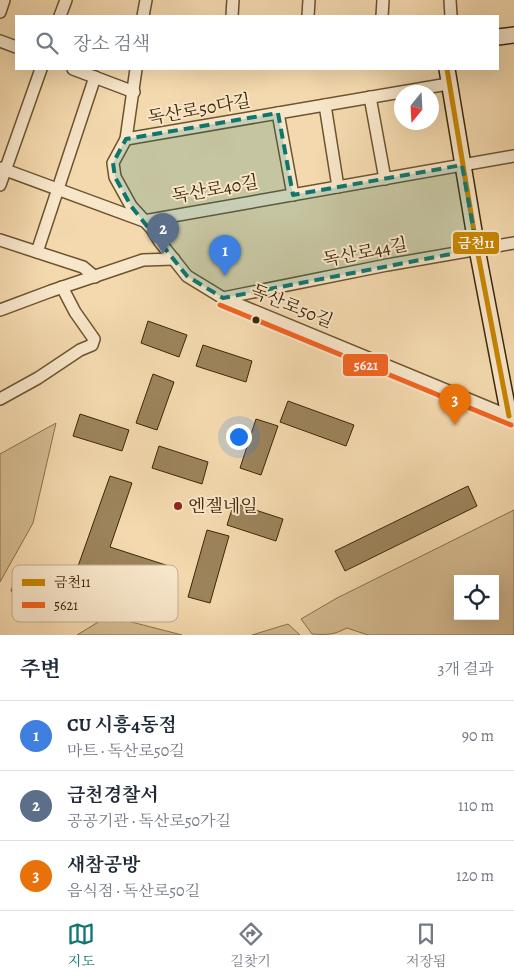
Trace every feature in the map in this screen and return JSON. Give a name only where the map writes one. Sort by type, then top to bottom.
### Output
[{"type":"street","points":[[0,12],[4,0]]},
{"type":"street","points":[[60,15],[66,0]]},
{"type":"street","points":[[143,15],[146,0]]},
{"type":"street","points":[[232,15],[233,0]]},
{"type":"street","points":[[308,15],[309,0]]},
{"type":"street","points":[[382,15],[383,0]]},
{"type":"street","points":[[450,0],[451,15]]},
{"type":"street","points":[[499,37],[514,35]]},
{"type":"street","points":[[0,41],[15,47]]},
{"type":"street","points":[[0,185],[3,169],[41,70]]},
{"type":"street","points":[[76,70],[134,92]]},
{"type":"street","name":"독산로50다길","points":[[136,70],[126,139],[113,163],[115,178],[131,206],[144,221]]},
{"type":"street","points":[[293,195],[278,113],[370,97],[447,76],[477,249]]},
{"type":"street","points":[[37,252],[95,77]]},
{"type":"street","points":[[370,97],[385,179]]},
{"type":"street","points":[[325,105],[338,187]]},
{"type":"street","name":"독산로50다길","points":[[126,139],[278,113]]},
{"type":"street","name":"독산로40길","points":[[144,221],[514,156]]},
{"type":"street","points":[[3,169],[144,221]]},
{"type":"street","name":"독산로50길","points":[[144,221],[152,228],[160,242],[187,276],[223,298],[511,417]]},
{"type":"street","points":[[0,240],[83,266],[95,277]]},
{"type":"street","name":"독산로44길","points":[[223,298],[387,265],[514,243]]},
{"type":"street","name":"독산로50길","points":[[477,249],[511,417]]},
{"type":"street","points":[[0,310],[143,260],[174,259]]},
{"type":"street","points":[[0,400],[80,350],[92,345],[94,339],[74,312],[62,287]]},
{"type":"highlighted area","points":[[278,113],[293,195],[462,165],[477,249],[223,298],[187,276],[131,206],[115,177],[113,163],[126,139]]},
{"type":"shaded area","points":[[56,423],[33,523],[0,582],[0,454]]},
{"type":"shaded area","points":[[514,510],[514,635],[368,635],[347,628],[330,634],[312,634],[301,619],[337,598]]},
{"type":"shaded area","points":[[98,622],[131,622],[182,635],[77,635]]},
{"type":"shaded area","points":[[288,624],[300,635],[252,635]]},
{"type":"building","points":[[148,321],[187,335],[179,357],[141,343]]},
{"type":"building","points":[[203,345],[252,361],[246,382],[196,366]]},
{"type":"building","points":[[153,374],[174,382],[157,430],[136,423]]},
{"type":"building","points":[[288,401],[354,425],[346,446],[280,422]]},
{"type":"building","points":[[80,414],[129,430],[122,451],[73,436]]},
{"type":"building","points":[[256,419],[278,426],[261,475],[240,468]]},
{"type":"building","points":[[159,446],[208,462],[202,484],[152,468]]},
{"type":"building","points":[[110,476],[132,483],[110,547],[166,565],[78,565]]},
{"type":"building","points":[[468,486],[477,506],[345,571],[335,551]]},
{"type":"building","points":[[234,503],[283,519],[276,541],[227,525]]},
{"type":"building","points":[[207,530],[229,536],[210,603],[188,597]]},
{"type":"transit line","name":"금천11","points":[[447,70],[477,249],[509,416]]},
{"type":"transit line","name":"5621","points":[[220,305],[511,425]]},
{"type":"place","name":"금천경찰서","points":[[163,254]]},
{"type":"place","name":"CU 시흥4동점","points":[[225,276]]},
{"type":"place","name":"새참공방","points":[[455,425]]},
{"type":"place","name":"엔젤네일","points":[[178,506]]}]
